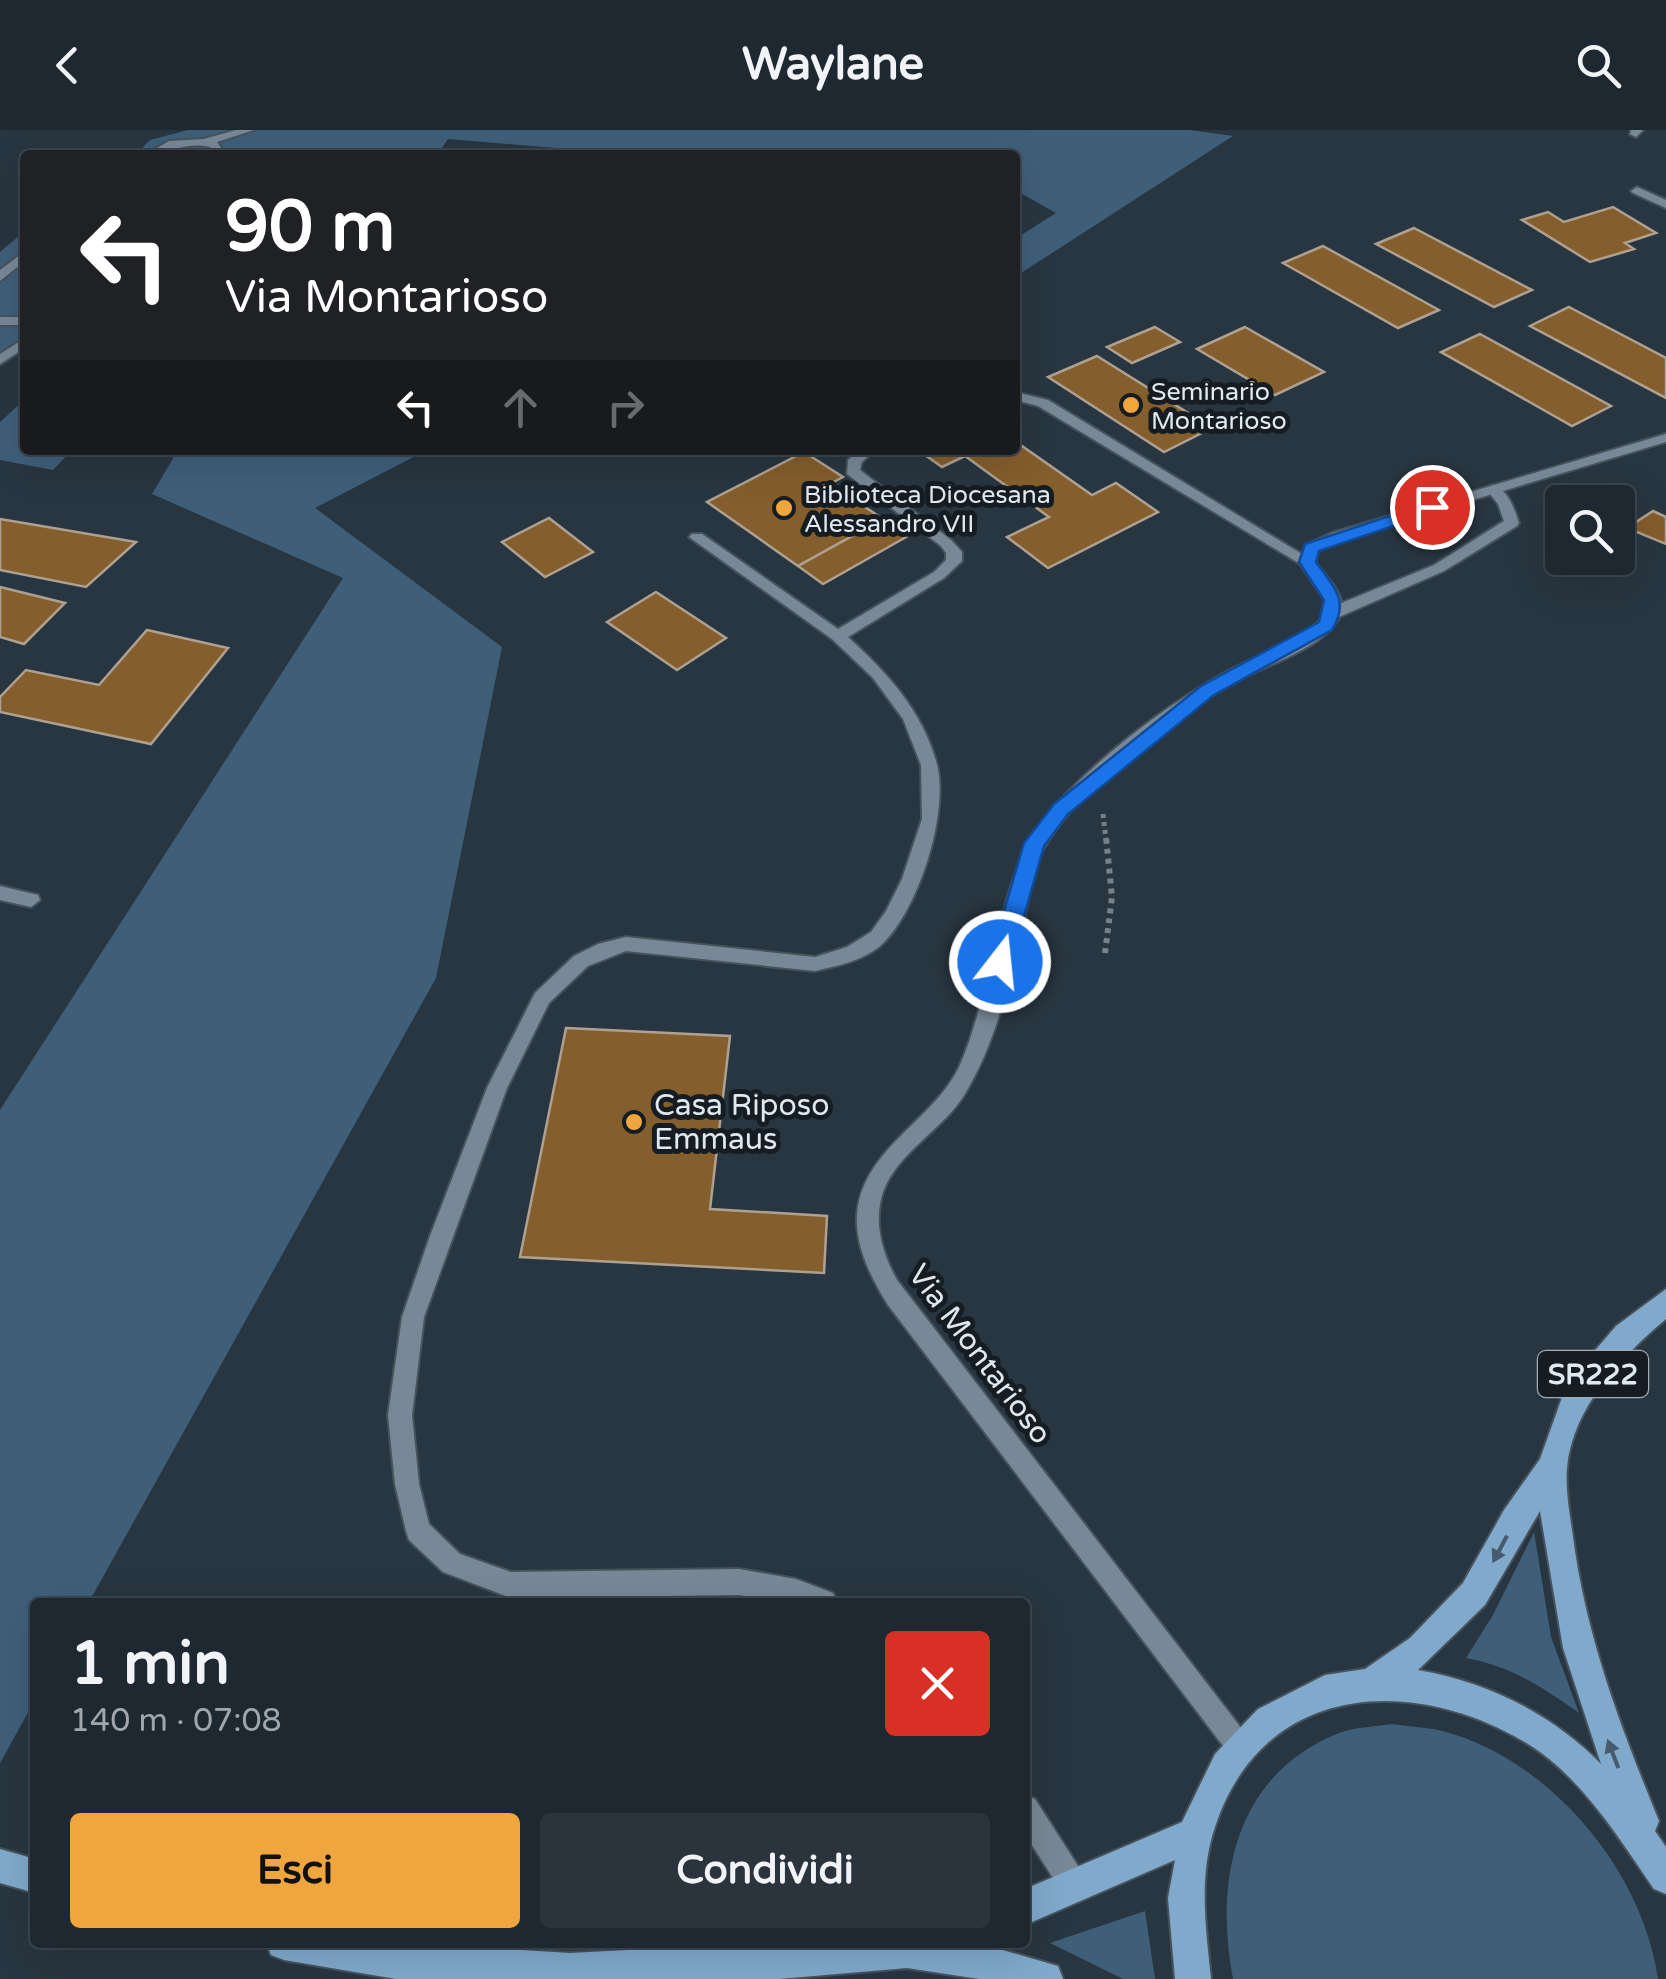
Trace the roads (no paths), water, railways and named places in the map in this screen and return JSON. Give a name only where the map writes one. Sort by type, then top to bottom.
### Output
[{"type":"main road","name":"SR222","points":[[1552,1466],[1574,1402],[1590,1378],[1626,1335],[1666,1302]]},
{"type":"main road","points":[[1376,1681],[1453,1620],[1474,1594],[1552,1466]]},
{"type":"main road","points":[[1552,1466],[1554,1533],[1586,1678],[1616,1762],[1666,1876]]},
{"type":"main road","points":[[1193,1979],[1183,1934],[1192,1836],[1212,1786],[1239,1746],[1279,1711],[1325,1690],[1376,1681],[1457,1692],[1536,1730],[1609,1794],[1666,1876]]},
{"type":"main road","points":[[1030,1905],[1192,1836]]},
{"type":"main road","points":[[0,1866],[30,1875]]},
{"type":"main road","points":[[319,1948],[412,1964],[570,1970],[710,1967],[898,1948]]},
{"type":"main road","points":[[926,1948],[1045,1979]]},
{"type":"street","points":[[160,150],[172,143],[206,142],[250,130]]},
{"type":"street","points":[[226,150],[250,130]]},
{"type":"street","points":[[206,142],[217,150]]},
{"type":"street","points":[[1637,191],[1666,204]]},
{"type":"street","points":[[0,276],[20,258]]},
{"type":"street","points":[[0,325],[0,348]]},
{"type":"street","points":[[1020,397],[1043,403],[1148,462],[1308,562],[1331,594],[1333,613]]},
{"type":"street","points":[[1308,562],[1311,548],[1326,540],[1666,438]]},
{"type":"street","points":[[838,636],[938,575],[954,561],[954,552],[946,543],[852,471],[855,460],[862,455]]},
{"type":"street","name":"Via Montarioso","points":[[1239,1746],[916,1327],[881,1274],[868,1232],[869,1205],[880,1178],[949,1102],[964,1078],[1034,843],[1061,809],[1208,690],[1315,634],[1326,626],[1333,613],[1439,568],[1512,523],[1505,503],[1493,489]]},
{"type":"street","points":[[697,537],[838,636],[891,686],[922,732],[934,802],[919,863],[884,934],[844,958],[815,964],[626,944],[605,949],[561,977],[542,998],[497,1088],[413,1318],[400,1415],[407,1484],[418,1531],[452,1563],[510,1586],[739,1582],[813,1598]]},
{"type":"street","points":[[0,892],[31,900]]},
{"type":"street","points":[[1030,1817],[1075,1887]]},
{"type":"place","name":"Seminario Montarioso","points":[[1131,405]]},
{"type":"place","name":"Biblioteca Diocesana Alessandro VII","points":[[784,508]]},
{"type":"place","name":"Casa Riposo Emmaus","points":[[634,1122]]}]
